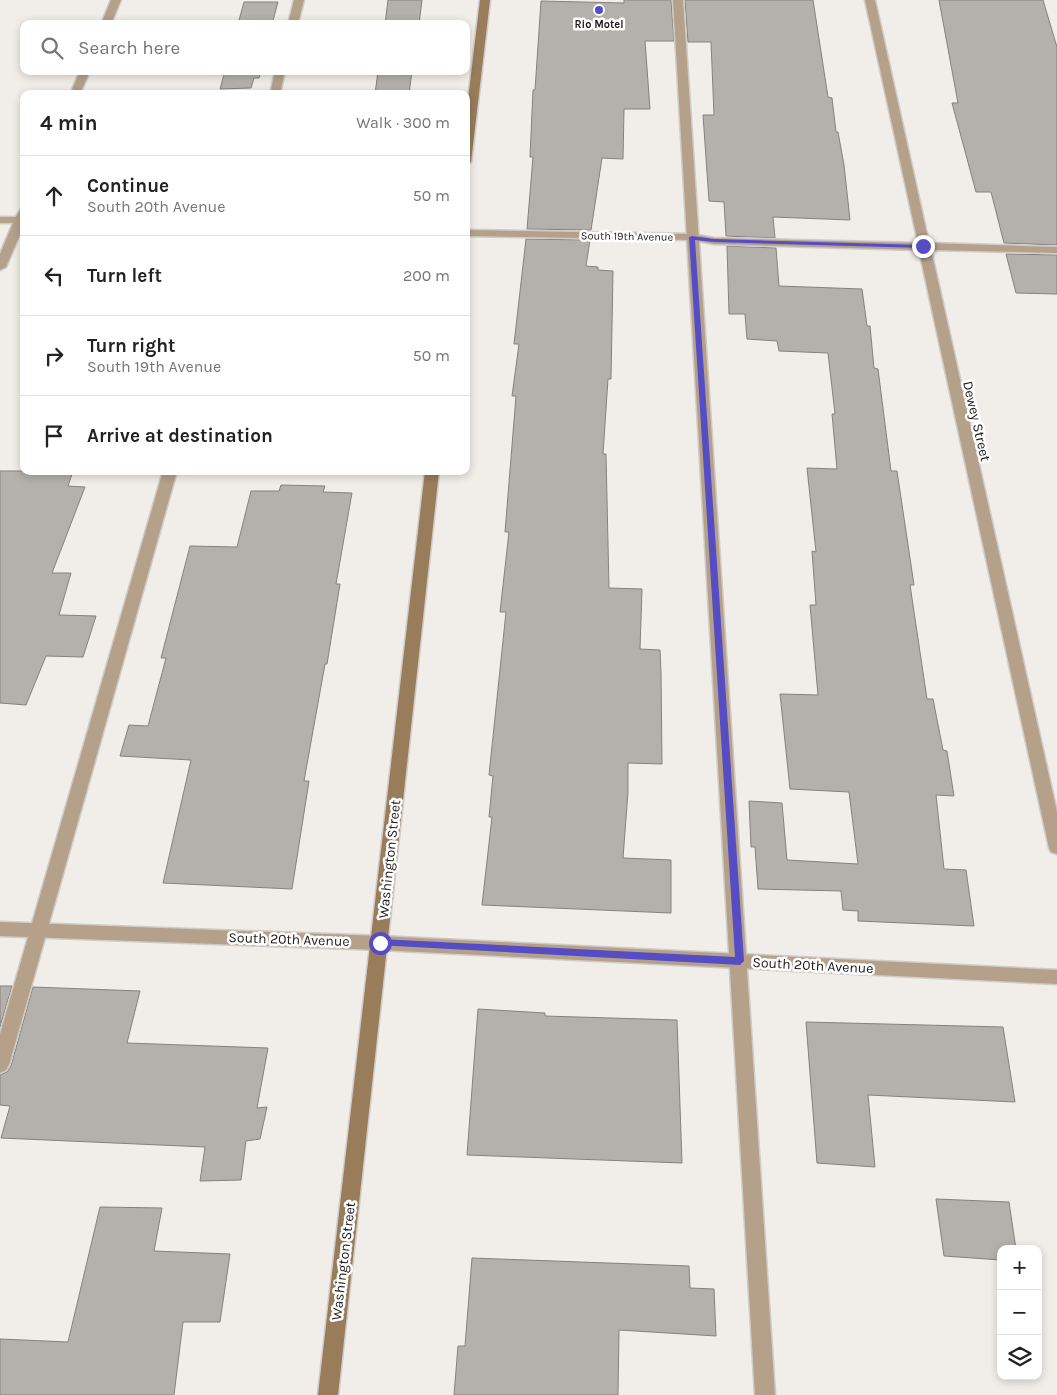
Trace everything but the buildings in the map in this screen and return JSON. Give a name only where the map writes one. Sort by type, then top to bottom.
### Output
[{"type":"street","points":[[108,20],[116,0]]},
{"type":"street","points":[[294,20],[299,0]]},
{"type":"street","points":[[470,128],[485,0]]},
{"type":"street","points":[[678,0],[740,961],[765,1395]]},
{"type":"street","name":"Dewey Street","points":[[870,0],[1057,848]]},
{"type":"street","points":[[77,90],[83,75]]},
{"type":"street","points":[[276,90],[279,75]]},
{"type":"street","points":[[0,220],[20,217]]},
{"type":"street","points":[[0,267],[20,222]]},
{"type":"street","name":"South 19th Avenue","points":[[470,232],[692,237],[714,241],[1057,250]]},
{"type":"street","points":[[0,1065],[169,475]]},
{"type":"street","name":"Washington Street","points":[[328,1395],[432,475]]},
{"type":"street","name":"South 20th Avenue","points":[[0,929],[380,943],[1057,977]]},
{"type":"place","name":"Rio Motel","points":[[599,10]]},
{"type":"route","points":[[380,943],[740,961],[692,237],[714,241],[923,246]]}]
